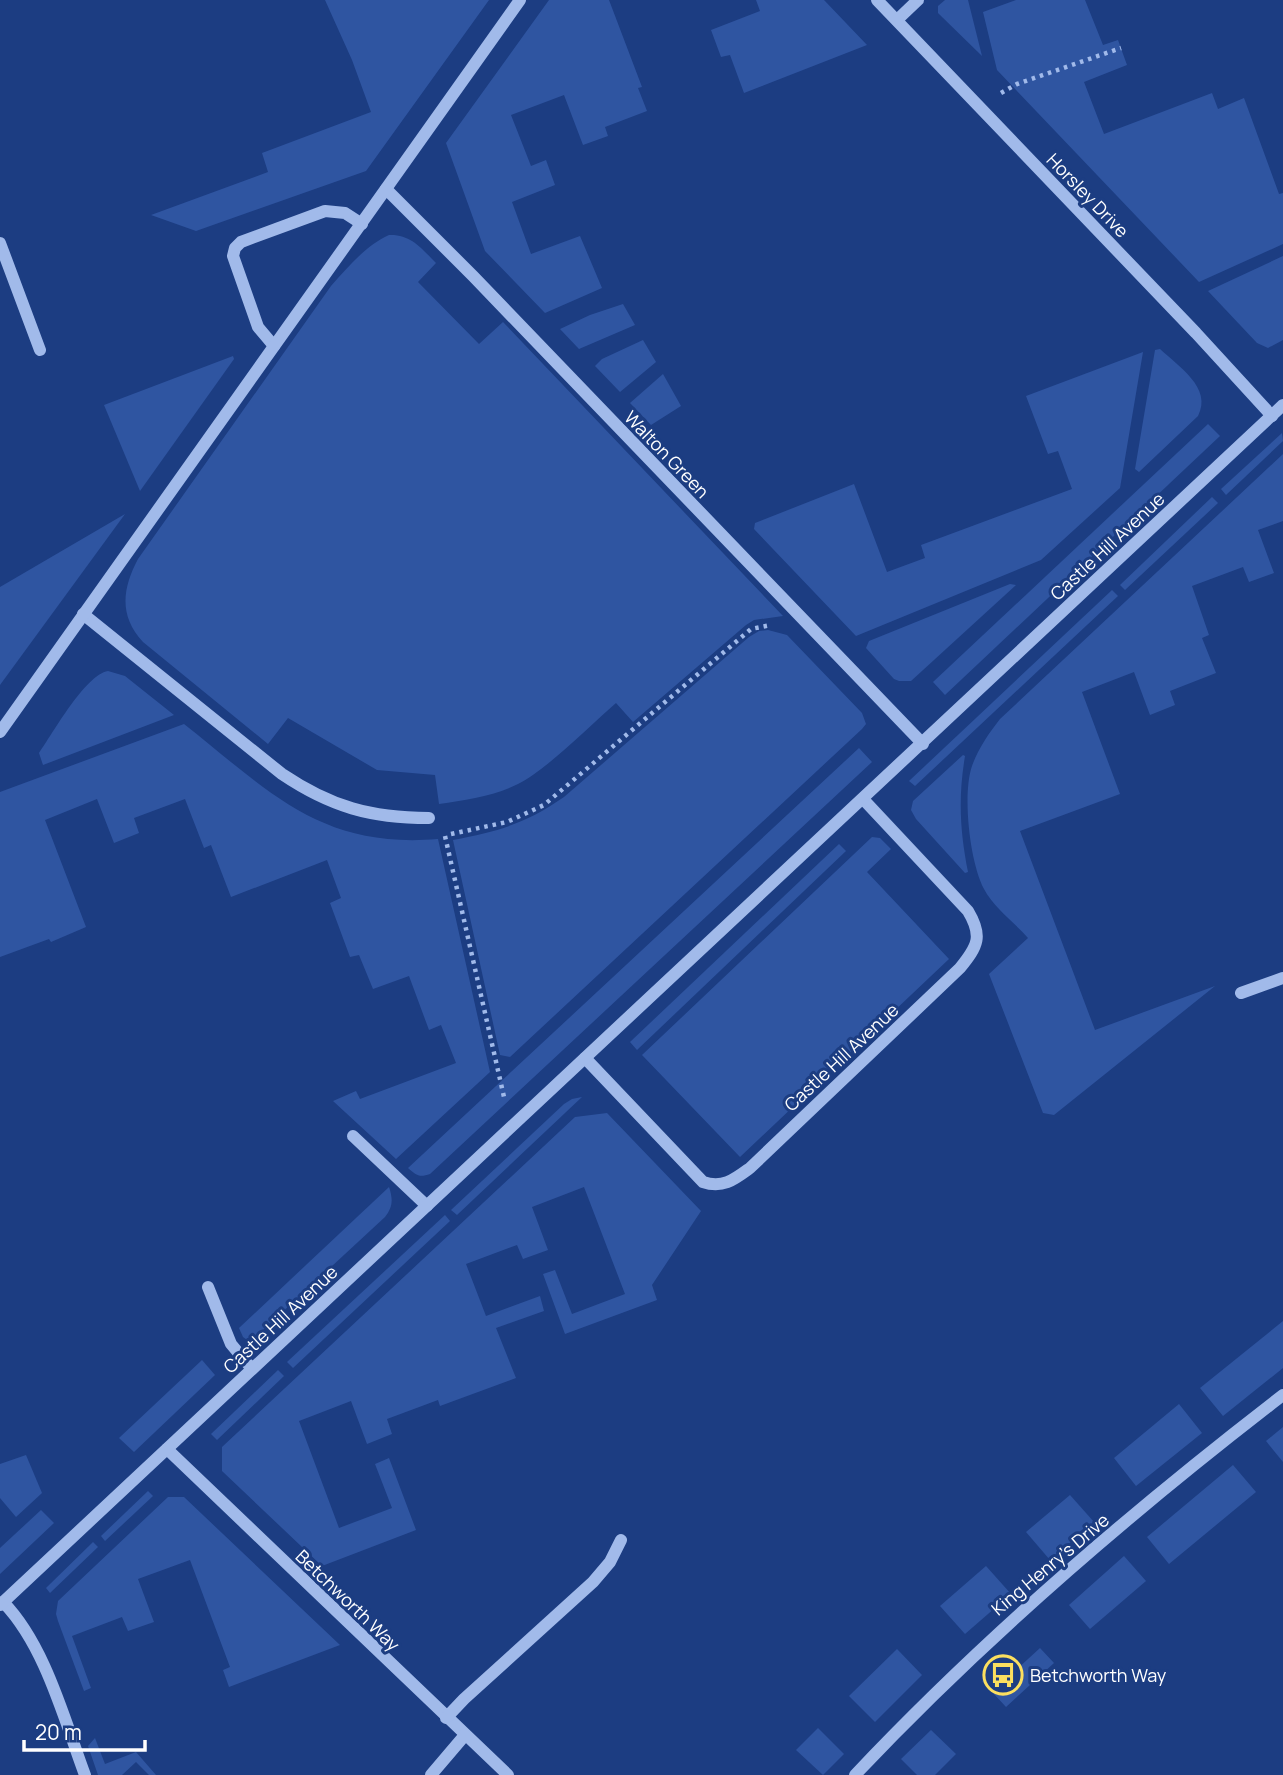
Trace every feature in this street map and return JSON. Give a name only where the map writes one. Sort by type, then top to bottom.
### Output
[{"type":"street","points":[[0,732],[520,0]]},
{"type":"street","name":"Horsley Drive","points":[[877,0],[1272,416]]},
{"type":"street","points":[[897,20],[918,0]]},
{"type":"street","name":"Walton Green","points":[[386,189],[923,744]]},
{"type":"street","points":[[274,346],[258,327],[233,256],[235,248],[241,242],[326,211],[345,213],[362,224]]},
{"type":"street","points":[[0,243],[40,350]]},
{"type":"street","name":"Castle Hill Avenue","points":[[1,1604],[1283,405]]},
{"type":"street","points":[[83,614],[282,774],[317,796],[337,805],[378,816],[429,818]]},
{"type":"street","name":"Castle Hill Avenue","points":[[585,1058],[703,1182],[715,1185],[729,1182],[750,1168],[960,968],[972,954],[978,938],[976,924],[968,911],[863,799]]},
{"type":"street","points":[[1241,993],[1283,978]]},
{"type":"street","points":[[353,1136],[427,1206]]},
{"type":"street","points":[[208,1287],[231,1344],[252,1369]]},
{"type":"street","name":"King Henry's Drive","points":[[855,1775],[928,1699],[1030,1603],[1283,1395]]},
{"type":"street","name":"Betchworth Way","points":[[167,1449],[508,1775]]},
{"type":"street","points":[[446,1718],[593,1582],[610,1562],[621,1540]]},
{"type":"street","points":[[1,1604],[23,1625],[37,1650],[85,1775]]},
{"type":"street","points":[[431,1775],[465,1735]]},
{"type":"path","points":[[982,110],[1008,88],[1121,48]]},
{"type":"path","points":[[510,1127],[445,835],[507,822],[544,805],[751,629],[767,624],[787,625],[801,617]]},
{"type":"shaded area","points":[[325,0],[489,0],[366,171],[196,231],[151,215],[268,172],[262,153],[371,112],[352,60]]},
{"type":"shaded area","points":[[549,0],[609,0],[642,87],[638,88],[647,111],[605,127],[608,136],[583,145],[564,95],[511,115],[531,166],[546,160],[555,185],[512,202],[531,254],[580,236],[602,288],[545,313],[485,251],[446,143]]},
{"type":"shaded area","points":[[756,0],[824,0],[867,45],[744,93],[730,55],[721,57],[711,30],[760,11]]},
{"type":"shaded area","points":[[945,0],[968,0],[982,56],[938,13],[938,6]]},
{"type":"shaded area","points":[[1016,0],[1085,0],[1103,45],[1118,40],[1127,65],[1084,82],[1104,134],[1212,93],[1218,109],[1244,98],[1279,194],[1283,193],[1283,244],[1199,282],[997,70],[983,12]]},
{"type":"shaded area","points":[[389,235],[410,240],[436,263],[418,282],[479,344],[503,322],[783,616],[754,620],[746,625],[633,722],[616,703],[555,758],[518,784],[490,795],[439,804],[435,775],[377,770],[288,718],[268,744],[143,642],[130,622],[125,602],[129,581],[138,559],[331,286],[350,264]]},
{"type":"shaded area","points":[[1283,256],[1283,340],[1268,348],[1257,343],[1208,291]]},
{"type":"shaded area","points":[[623,304],[635,325],[579,349],[560,329],[590,315]]},
{"type":"shaded area","points":[[643,340],[656,362],[620,392],[595,366],[602,359]]},
{"type":"shaded area","points":[[1160,349],[1191,378],[1201,396],[1201,406],[1198,416],[1139,472],[1135,469],[1155,350]]},
{"type":"shaded area","points":[[1143,352],[1120,488],[1041,560],[856,636],[754,529],[755,523],[854,484],[887,572],[925,558],[921,545],[1072,489],[1058,451],[1048,454],[1026,396]]},
{"type":"shaded area","points":[[233,356],[234,359],[140,491],[104,405]]},
{"type":"shaded area","points":[[663,374],[681,406],[651,425],[630,403]]},
{"type":"shaded area","points":[[1208,424],[1220,436],[945,695],[933,682]]},
{"type":"shaded area","points":[[1282,433],[1283,441],[1226,495],[1221,489]]},
{"type":"shaded area","points":[[1283,454],[1283,521],[1258,530],[1274,573],[1249,582],[1243,567],[1192,586],[1209,635],[1202,638],[1216,673],[1170,691],[1175,705],[1150,715],[1134,672],[1082,692],[1120,794],[1020,831],[1095,1030],[1215,986],[1054,1115],[1043,1113],[989,974],[1028,938],[993,902],[979,877],[969,829],[968,794],[972,766],[984,741],[1000,719]]},
{"type":"shaded area","points":[[1212,497],[1218,503],[1125,590],[1120,585]]},
{"type":"shaded area","points":[[125,514],[0,685],[0,587]]},
{"type":"shaded area","points":[[1010,584],[1016,585],[911,681],[894,679],[866,648],[869,641]]},
{"type":"shaded area","points":[[1112,590],[1118,596],[915,786],[909,781]]},
{"type":"shaded area","points":[[768,630],[787,635],[862,713],[866,724],[510,1057],[500,1055],[453,840],[511,825],[537,814],[564,797],[749,637],[759,631]]},
{"type":"shaded area","points":[[108,671],[125,676],[174,715],[43,765],[39,753],[70,706],[89,683]]},
{"type":"shaded area","points":[[184,724],[271,792],[328,825],[360,835],[397,840],[438,839],[490,1072],[396,1159],[333,1101],[356,1091],[360,1099],[456,1063],[441,1025],[429,1030],[409,976],[373,989],[359,955],[350,957],[330,903],[341,898],[327,860],[231,897],[211,845],[204,848],[185,799],[134,818],[139,833],[114,843],[97,799],[45,820],[86,927],[51,942],[49,939],[0,957],[0,792]]},
{"type":"shaded area","points":[[859,748],[872,762],[430,1174],[418,1175],[408,1168]]},
{"type":"shaded area","points":[[963,755],[961,814],[968,872],[965,873],[911,810],[913,801]]},
{"type":"shaded area","points":[[872,837],[880,838],[891,849],[867,872],[949,959],[740,1157],[642,1055]]},
{"type":"shaded area","points":[[839,844],[846,851],[637,1050],[630,1042]]},
{"type":"shaded area","points":[[582,1097],[457,1215],[451,1210],[564,1104]]},
{"type":"shaded area","points":[[607,1113],[701,1211],[652,1285],[657,1300],[565,1334],[543,1274],[555,1270],[572,1314],[625,1294],[584,1187],[532,1207],[548,1250],[523,1259],[517,1245],[466,1264],[486,1316],[540,1296],[544,1311],[496,1328],[516,1378],[440,1406],[438,1400],[387,1419],[392,1434],[367,1444],[351,1401],[299,1421],[339,1528],[392,1508],[375,1464],[389,1458],[416,1530],[322,1566],[222,1471],[222,1447],[575,1117]]},
{"type":"shaded area","points":[[389,1187],[392,1203],[385,1217],[250,1342],[243,1337],[239,1328]]},
{"type":"shaded area","points":[[445,1215],[450,1221],[293,1368],[287,1362]]},
{"type":"shaded area","points":[[1283,1321],[1283,1368],[1223,1416],[1200,1388]]},
{"type":"shaded area","points":[[202,1360],[215,1375],[134,1452],[119,1438]]},
{"type":"shaded area","points":[[278,1370],[284,1376],[217,1440],[211,1434]]},
{"type":"shaded area","points":[[1179,1404],[1202,1433],[1136,1486],[1114,1458]]},
{"type":"shaded area","points":[[1283,1427],[1283,1462],[1266,1441]]},
{"type":"shaded area","points":[[26,1455],[42,1493],[16,1517],[0,1498],[0,1464]]},
{"type":"shaded area","points":[[1233,1465],[1256,1492],[1169,1564],[1147,1537]]},
{"type":"shaded area","points":[[148,1491],[153,1496],[105,1541],[101,1536]]},
{"type":"shaded area","points":[[1070,1495],[1094,1522],[1050,1560],[1026,1532]]},
{"type":"shaded area","points":[[168,1497],[184,1497],[340,1645],[229,1687],[223,1670],[230,1667],[190,1560],[138,1579],[154,1622],[128,1631],[122,1617],[72,1636],[91,1688],[84,1691],[58,1621],[58,1601]]},
{"type":"shaded area","points":[[41,1510],[54,1523],[0,1574],[0,1548]]},
{"type":"shaded area","points":[[93,1542],[98,1547],[50,1593],[46,1588]]},
{"type":"shaded area","points":[[1124,1556],[1146,1581],[1090,1629],[1069,1605]]},
{"type":"shaded area","points":[[986,1566],[1011,1594],[965,1634],[940,1606]]},
{"type":"shaded area","points":[[1040,1648],[1054,1663],[1006,1707],[982,1681],[991,1673],[1002,1683]]},
{"type":"shaded area","points":[[897,1649],[922,1675],[875,1722],[849,1696]]},
{"type":"shaded area","points":[[818,1728],[844,1754],[823,1775],[796,1750]]},
{"type":"shaded area","points":[[931,1730],[956,1754],[935,1775],[917,1775],[901,1759]]},
{"type":"shaded area","points":[[95,1738],[105,1764],[136,1752],[156,1775],[149,1775],[136,1762],[122,1775],[98,1775],[88,1746]]},
{"type":"place","name":"Betchworth Way","points":[[1003,1675]]}]
